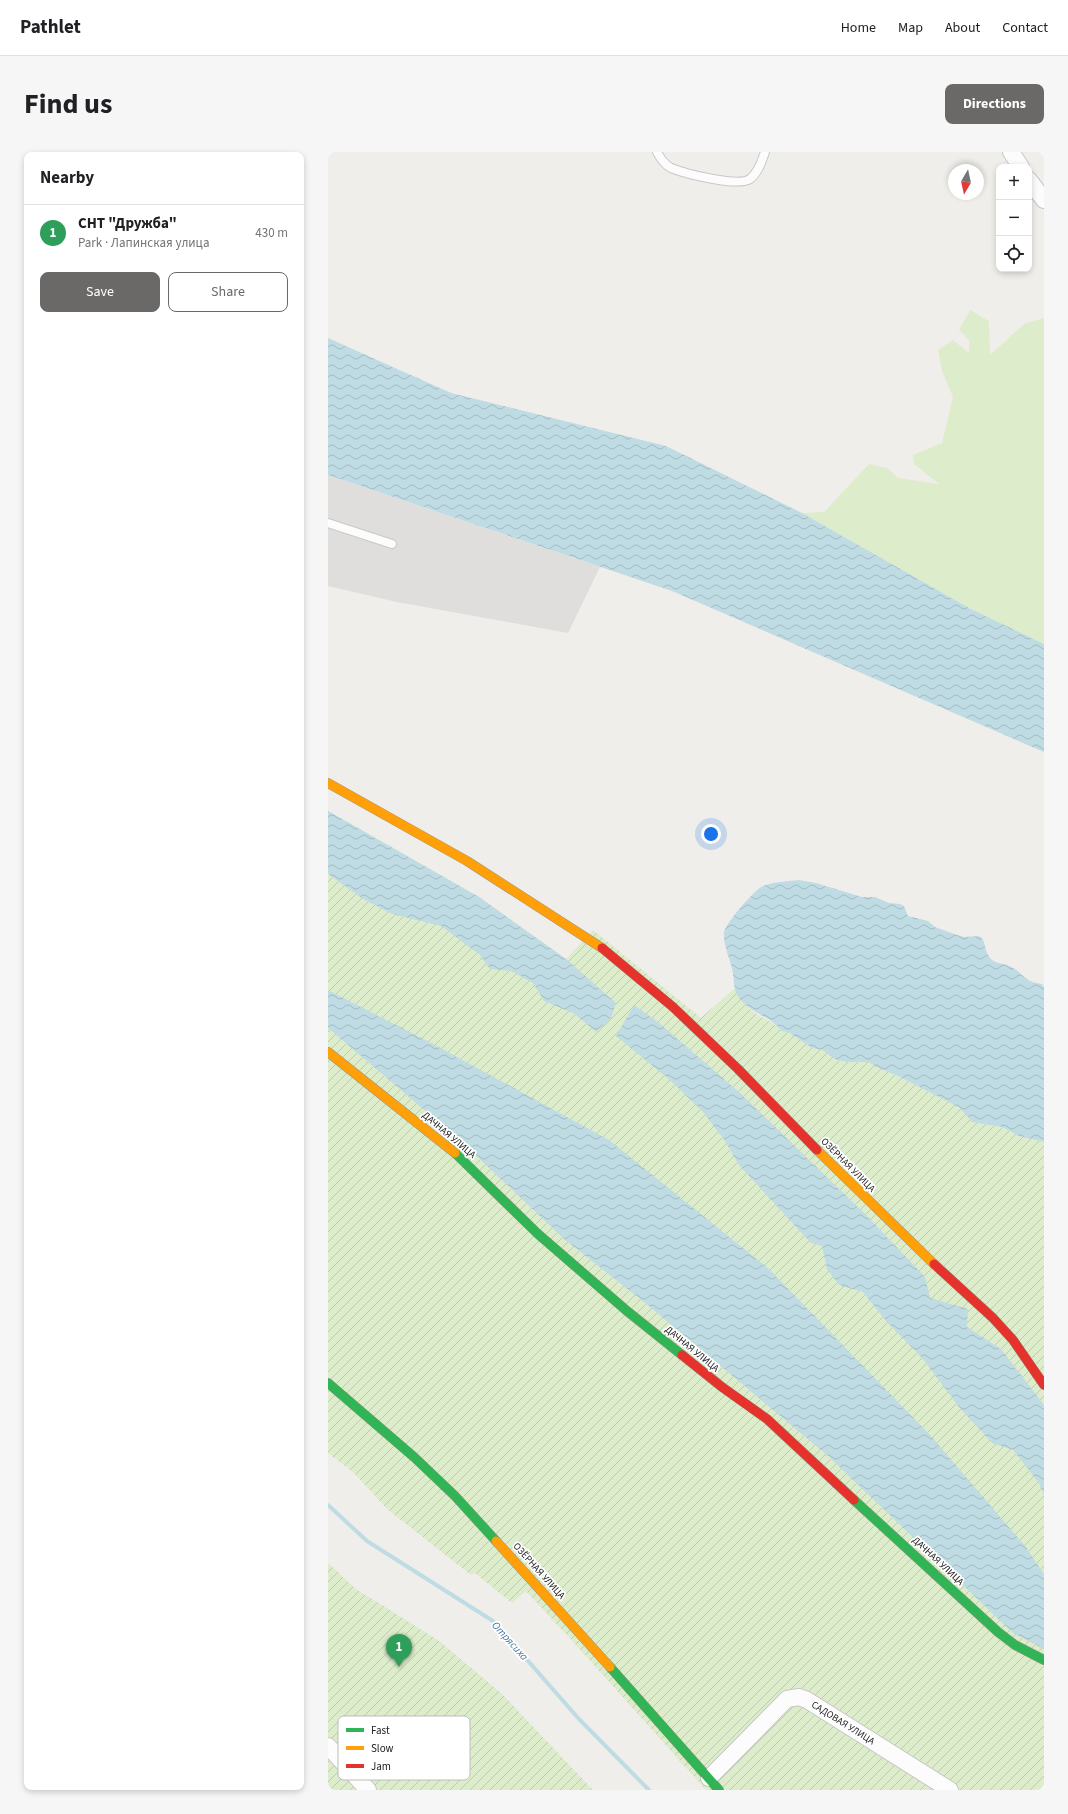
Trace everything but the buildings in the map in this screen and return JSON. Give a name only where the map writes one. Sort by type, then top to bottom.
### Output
[{"type":"street","points":[[1011,152],[1018,164]]},
{"type":"street","points":[[1032,184],[1044,200]]},
{"type":"street","name":"ОЗЁРНАЯ УЛИЦА","points":[[328,783],[467,860],[595,942],[673,1007],[738,1069],[849,1182],[920,1251],[993,1318],[1013,1340],[1044,1385]]},
{"type":"street","name":"ДАЧНАЯ УЛИЦА","points":[[328,1052],[399,1106],[461,1158],[538,1234],[628,1311],[722,1387],[767,1419],[998,1632],[1015,1644],[1044,1660]]},
{"type":"street","name":"ОЗЁРНАЯ УЛИЦА","points":[[328,1383],[414,1457],[455,1496],[714,1784]]},
{"type":"street","name":"САДОВАЯ УЛИЦА","points":[[714,1784],[787,1699],[799,1698],[807,1700],[950,1790]]},
{"type":"street","points":[[328,1746],[338,1757]]},
{"type":"street","points":[[359,1780],[368,1790]]},
{"type":"lane","points":[[657,152],[662,161],[671,167],[724,182],[739,182],[749,180],[754,175],[765,152]]},
{"type":"lane","points":[[328,522],[392,544]]},
{"type":"shaded area","points":[[328,475],[600,567],[568,633],[397,602],[328,586]]},
{"type":"green space","points":[[970,310],[989,321],[990,355],[1024,324],[1044,318],[1044,644],[969,608],[802,513],[824,512],[869,464],[887,468],[898,478],[939,484],[914,464],[913,455],[942,443],[953,397],[942,371],[938,350],[953,340],[969,353],[969,340],[959,330]]},
{"type":"green space","points":[[328,811],[479,897],[566,959],[593,930],[701,1018],[735,988],[741,999],[752,1011],[773,1023],[781,1031],[788,1032],[812,1048],[822,1050],[837,1060],[847,1062],[869,1062],[876,1067],[898,1076],[960,1108],[972,1122],[1002,1127],[1019,1136],[1044,1142],[1044,1790],[706,1790],[526,1591],[512,1603],[475,1573],[471,1575],[387,1509],[354,1473],[328,1453]]},
{"type":"green space","points":[[328,1563],[356,1589],[438,1640],[502,1694],[593,1790],[328,1790]]},
{"type":"water","points":[[328,338],[451,393],[666,446],[802,513],[969,608],[1044,644],[1044,752],[672,591],[328,475]]},
{"type":"water","points":[[328,811],[479,897],[566,959],[616,1003],[611,1018],[596,1032],[575,1014],[544,1001],[533,983],[511,971],[490,969],[480,955],[441,926],[392,914],[363,899],[328,874]]},
{"type":"water","points":[[799,880],[816,883],[862,897],[875,897],[889,903],[900,904],[904,906],[908,916],[928,921],[935,927],[964,937],[979,936],[984,942],[990,958],[998,963],[1014,968],[1027,979],[1035,983],[1042,984],[1044,987],[1044,1142],[1019,1136],[1002,1127],[972,1122],[960,1108],[898,1076],[876,1067],[869,1062],[847,1062],[837,1060],[822,1050],[812,1048],[788,1032],[781,1031],[772,1021],[742,1002],[737,995],[734,985],[732,968],[725,946],[724,932],[747,900],[763,886]]},
{"type":"water","points":[[328,990],[435,1045],[609,1140],[769,1269],[930,1435],[1025,1546],[1044,1574],[1044,1649],[1013,1633],[827,1455],[644,1302],[564,1239],[462,1142],[328,1028]]},
{"type":"water","points":[[634,1005],[658,1022],[740,1093],[866,1215],[925,1277],[930,1298],[968,1309],[967,1327],[1001,1349],[1044,1405],[1044,1495],[1039,1483],[1013,1450],[992,1443],[959,1407],[923,1359],[886,1321],[863,1292],[839,1285],[827,1269],[822,1246],[811,1243],[739,1165],[725,1141],[703,1112],[671,1081],[616,1036]]},
{"type":"waterway","name":"Отрясиха","points":[[328,1505],[367,1541],[493,1621],[579,1719],[649,1790]]},
{"type":"traffic: fast","points":[[455,1153],[538,1234],[627,1311],[682,1355]]},
{"type":"traffic: fast","points":[[328,1383],[414,1457],[455,1496],[496,1541]]},
{"type":"traffic: fast","points":[[854,1500],[998,1632],[1015,1645],[1044,1660]]},
{"type":"traffic: fast","points":[[610,1667],[719,1790]]},
{"type":"traffic: slow","points":[[328,783],[467,861],[602,948]]},
{"type":"traffic: slow","points":[[328,1052],[455,1153]]},
{"type":"traffic: slow","points":[[817,1150],[934,1264]]},
{"type":"traffic: slow","points":[[496,1541],[610,1667]]},
{"type":"traffic: jam","points":[[602,948],[673,1007],[738,1069],[817,1150]]},
{"type":"traffic: jam","points":[[934,1264],[993,1318],[1013,1340],[1044,1385]]},
{"type":"traffic: jam","points":[[682,1355],[722,1387],[767,1419],[854,1500]]},
{"type":"place","name":"СНТ \"Дружба\"","points":[[399,1667]]}]
